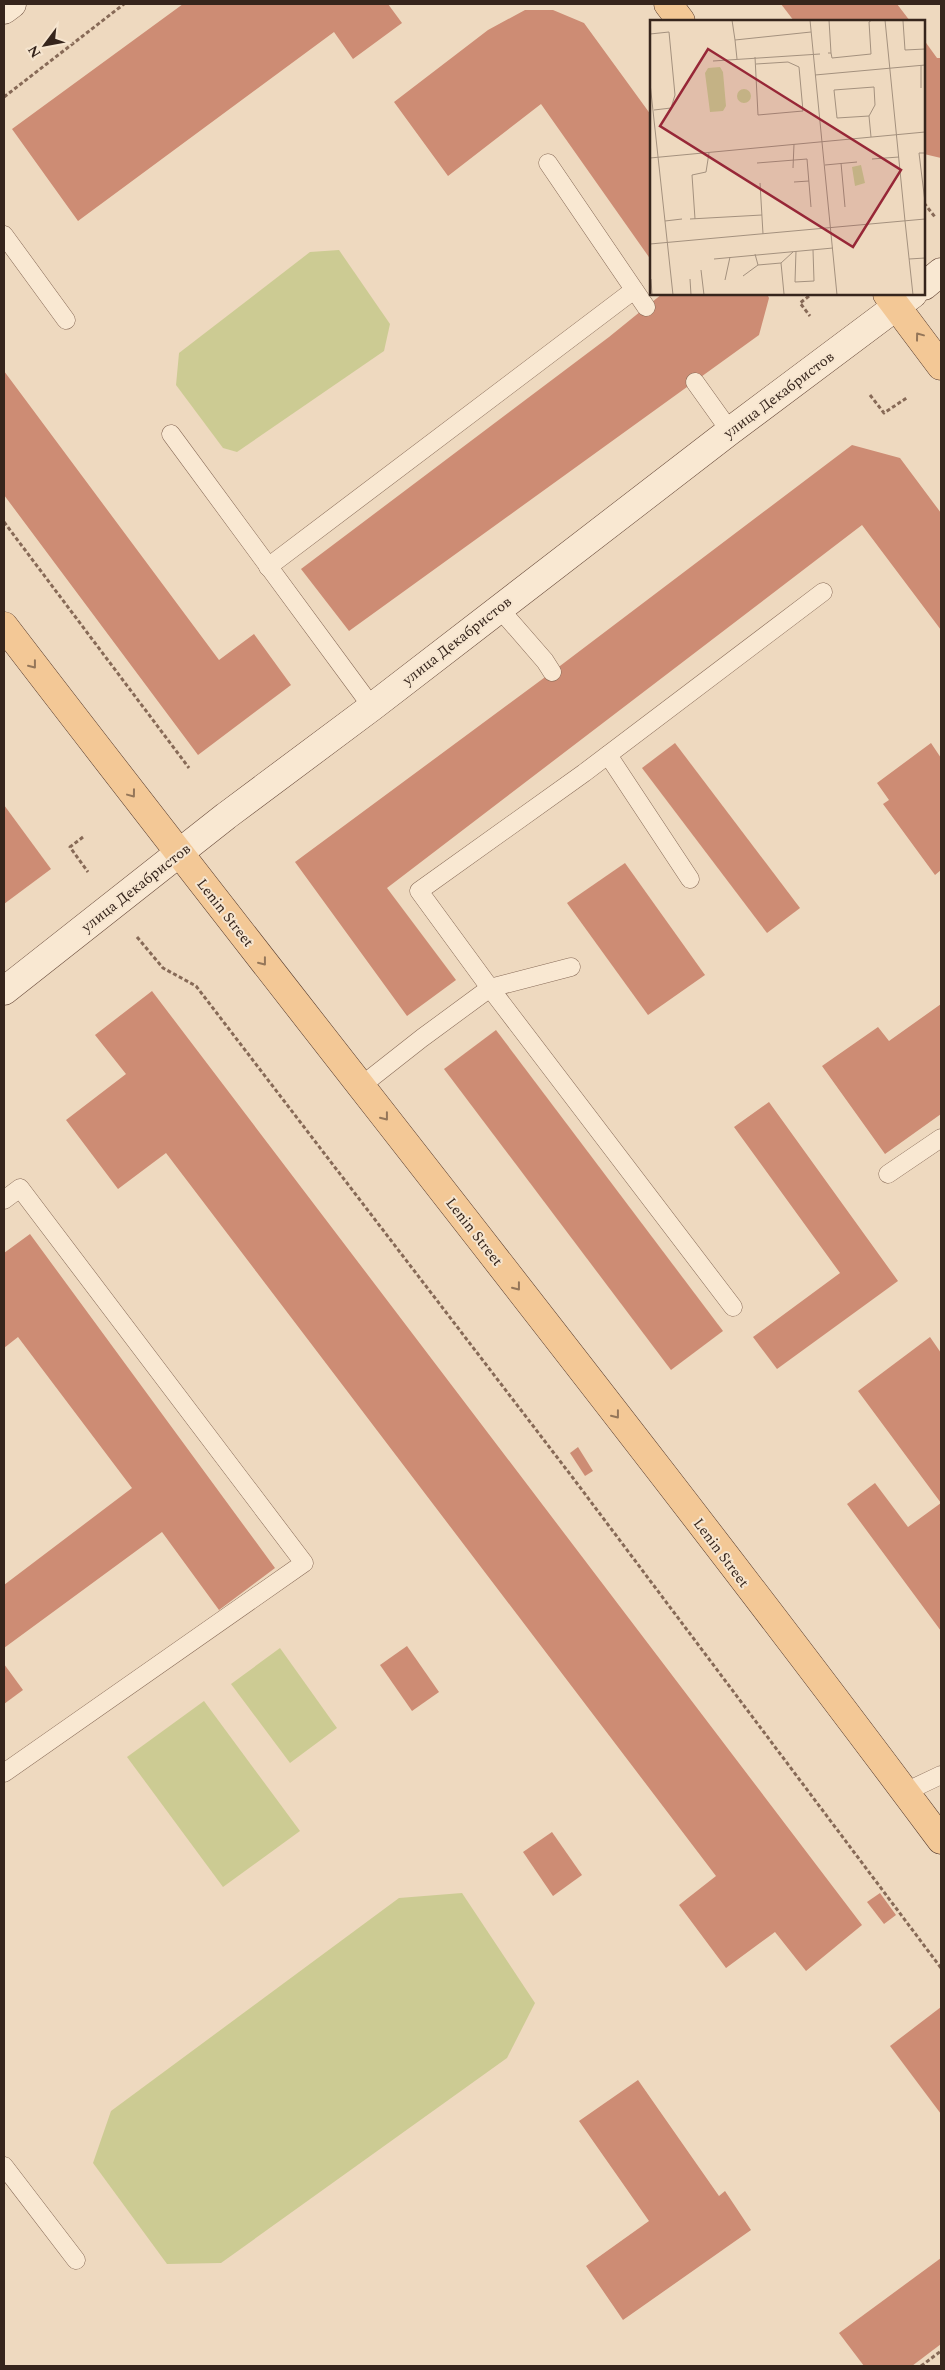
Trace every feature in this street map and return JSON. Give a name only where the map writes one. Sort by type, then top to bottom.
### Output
[{"type":"main road","points":[[668,4],[680,20]]},
{"type":"main road","points":[[899,298],[941,366]]},
{"type":"main road","name":"Lenin Street","points":[[4,626],[178,855],[361,1086],[941,1840]]},
{"type":"street","points":[[4,10],[12,4]]},
{"type":"street","points":[[925,285],[941,272]]},
{"type":"street","name":"улица Декабристов","points":[[4,992],[226,816],[372,707],[899,298]]},
{"type":"lane","points":[[548,163],[646,307]]},
{"type":"lane","points":[[4,235],[66,320]]},
{"type":"lane","points":[[268,567],[634,290]]},
{"type":"lane","points":[[695,382],[730,431]]},
{"type":"lane","points":[[171,434],[372,707]]},
{"type":"lane","points":[[733,1307],[490,988],[419,891],[608,755],[823,592]]},
{"type":"lane","points":[[499,608],[545,661],[552,672]]},
{"type":"lane","points":[[608,755],[690,879]]},
{"type":"lane","points":[[361,1086],[490,988],[571,967]]},
{"type":"lane","points":[[888,1174],[941,1138]]},
{"type":"lane","points":[[4,1200],[20,1188],[304,1563],[4,1773]]},
{"type":"lane","points":[[905,1792],[941,1775]]},
{"type":"lane","points":[[4,2166],[76,2260]]},
{"type":"path","points":[[4,97],[124,4]]},
{"type":"path","points":[[925,204],[935,217]]},
{"type":"path","points":[[809,296],[800,302],[810,316]]},
{"type":"path","points":[[870,395],[884,413],[908,397]]},
{"type":"path","points":[[4,522],[189,768]]},
{"type":"path","points":[[83,837],[70,847],[88,872]]},
{"type":"path","points":[[137,937],[163,968],[196,986],[579,1486],[941,1968]]},
{"type":"path","points":[[921,2366],[941,2351]]},
{"type":"shaded area","points":[[339,250],[390,324],[384,351],[237,452],[223,448],[176,385],[179,353],[310,252]]},
{"type":"shaded area","points":[[280,1648],[337,1728],[290,1763],[231,1684]]},
{"type":"shaded area","points":[[204,1701],[300,1831],[223,1887],[127,1757]]},
{"type":"shaded area","points":[[462,1893],[535,2003],[507,2058],[221,2263],[167,2264],[93,2163],[111,2111],[399,1898]]},
{"type":"building","points":[[183,4],[388,4],[402,23],[353,59],[334,32],[78,221],[12,129]]},
{"type":"building","points":[[781,4],[897,4],[909,20],[793,20]]},
{"type":"building","points":[[525,10],[553,10],[584,23],[650,114],[650,259],[541,104],[448,176],[394,102],[488,30]]},
{"type":"building","points":[[925,41],[937,58],[941,58],[941,158],[925,154]]},
{"type":"building","points":[[661,295],[768,295],[769,298],[759,335],[349,631],[301,569],[609,337]]},
{"type":"building","points":[[4,371],[219,660],[254,634],[291,685],[198,755],[4,495]]},
{"type":"building","points":[[852,445],[900,458],[941,513],[941,630],[862,525],[387,888],[456,980],[407,1016],[295,862],[552,672]]},
{"type":"building","points":[[675,743],[800,908],[767,933],[642,768]]},
{"type":"building","points":[[931,743],[941,758],[941,870],[935,875],[883,804],[889,800],[877,783]]},
{"type":"building","points":[[4,805],[51,869],[4,904]]},
{"type":"building","points":[[625,863],[705,975],[648,1015],[567,903]]},
{"type":"building","points":[[152,991],[862,1925],[806,1971],[775,1932],[726,1968],[679,1905],[716,1876],[166,1153],[118,1189],[66,1120],[126,1074],[95,1035]]},
{"type":"building","points":[[941,1004],[941,1114],[885,1154],[822,1066],[878,1027],[889,1041]]},
{"type":"building","points":[[496,1030],[723,1331],[671,1370],[444,1069]]},
{"type":"building","points":[[769,1102],[898,1281],[777,1369],[753,1337],[840,1273],[734,1127]]},
{"type":"building","points":[[30,1234],[275,1568],[219,1610],[162,1532],[4,1648],[4,1585],[132,1488],[18,1337],[4,1348],[4,1253]]},
{"type":"building","points":[[930,1337],[941,1353],[941,1503],[858,1391]]},
{"type":"building","points":[[578,1447],[593,1471],[585,1476],[570,1453]]},
{"type":"building","points":[[875,1483],[908,1527],[941,1503],[941,1631],[847,1504]]},
{"type":"building","points":[[407,1646],[439,1692],[412,1711],[380,1665]]},
{"type":"building","points":[[4,1664],[23,1690],[4,1704]]},
{"type":"building","points":[[552,1832],[582,1875],[553,1896],[523,1852]]},
{"type":"building","points":[[880,1893],[896,1915],[884,1924],[867,1902]]},
{"type":"building","points":[[941,2007],[941,2114],[890,2046]]},
{"type":"building","points":[[638,2080],[719,2196],[725,2191],[751,2230],[623,2320],[586,2266],[649,2221],[579,2121]]},
{"type":"building","points":[[941,2258],[941,2344],[912,2366],[864,2366],[839,2333]]}]
